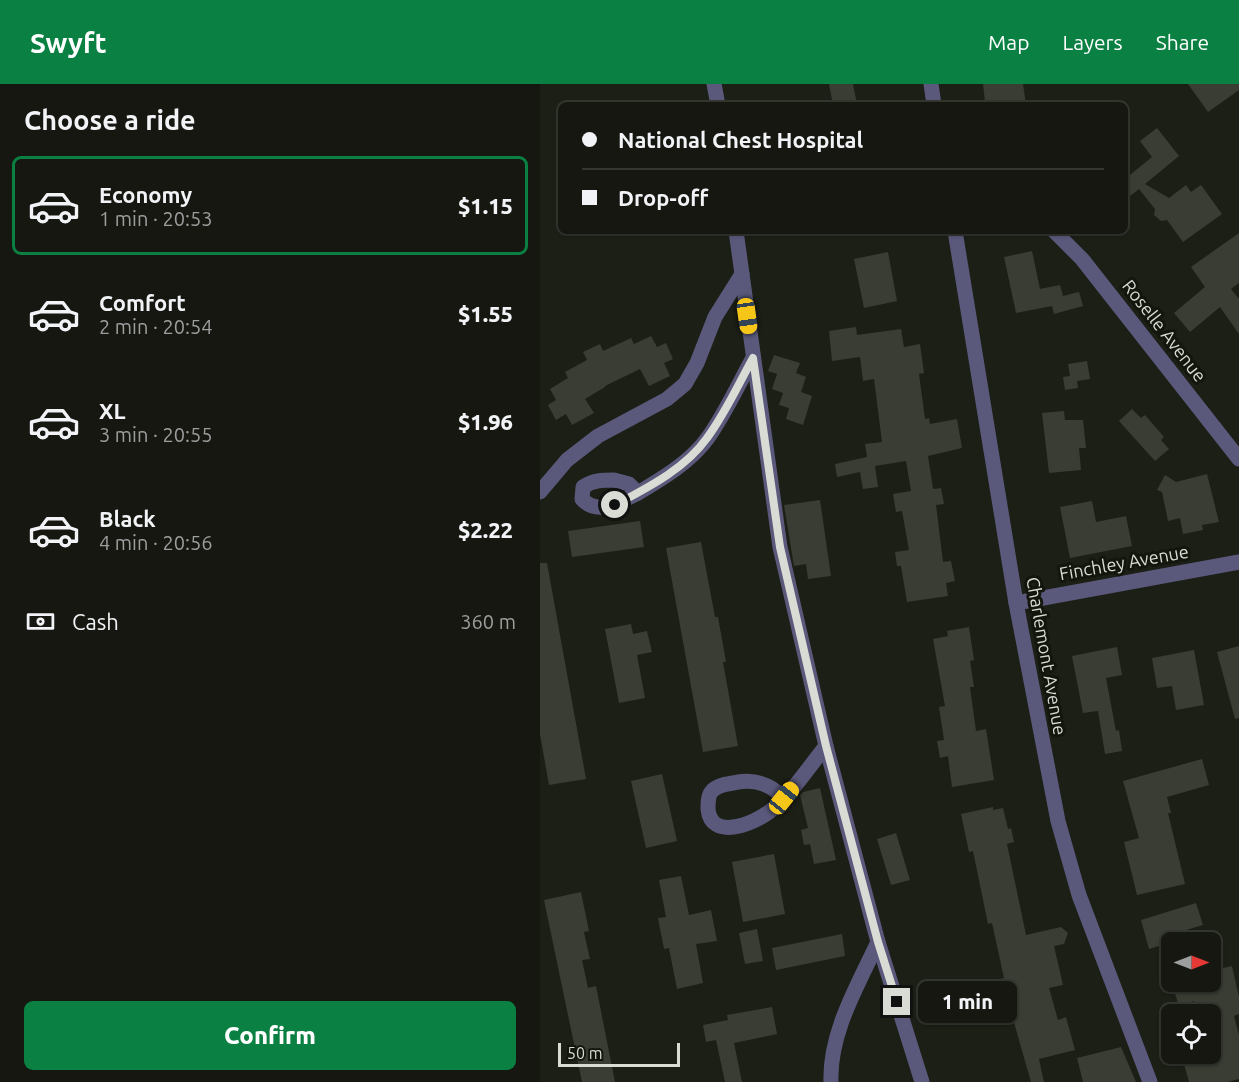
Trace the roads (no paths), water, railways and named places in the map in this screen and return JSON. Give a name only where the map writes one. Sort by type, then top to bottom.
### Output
[{"type":"street","points":[[714,84],[717,102]]},
{"type":"street","points":[[931,84],[934,102]]},
{"type":"street","points":[[736,234],[780,547],[826,746],[878,942],[922,1082]]},
{"type":"street","name":"Charlemont Avenue","points":[[955,234],[1016,603],[1058,821],[1079,895],[1148,1079]]},
{"type":"street","name":"Roselle Avenue","points":[[1057,234],[1082,259],[1239,459]]},
{"type":"street","points":[[540,492],[567,460],[590,442],[638,413],[668,399],[685,384],[697,363],[715,317],[742,274]]},
{"type":"street","points":[[638,493],[669,474],[707,439],[753,358]]},
{"type":"street","name":"Finchley Avenue","points":[[1016,603],[1239,562]]},
{"type":"street","points":[[784,798],[766,784],[753,781],[727,784],[712,790],[709,797],[709,815],[720,825],[738,827],[753,822],[769,812],[784,798],[826,746]]},
{"type":"street","points":[[831,1082],[830,1070],[834,1046],[843,1018],[878,942]]}]
